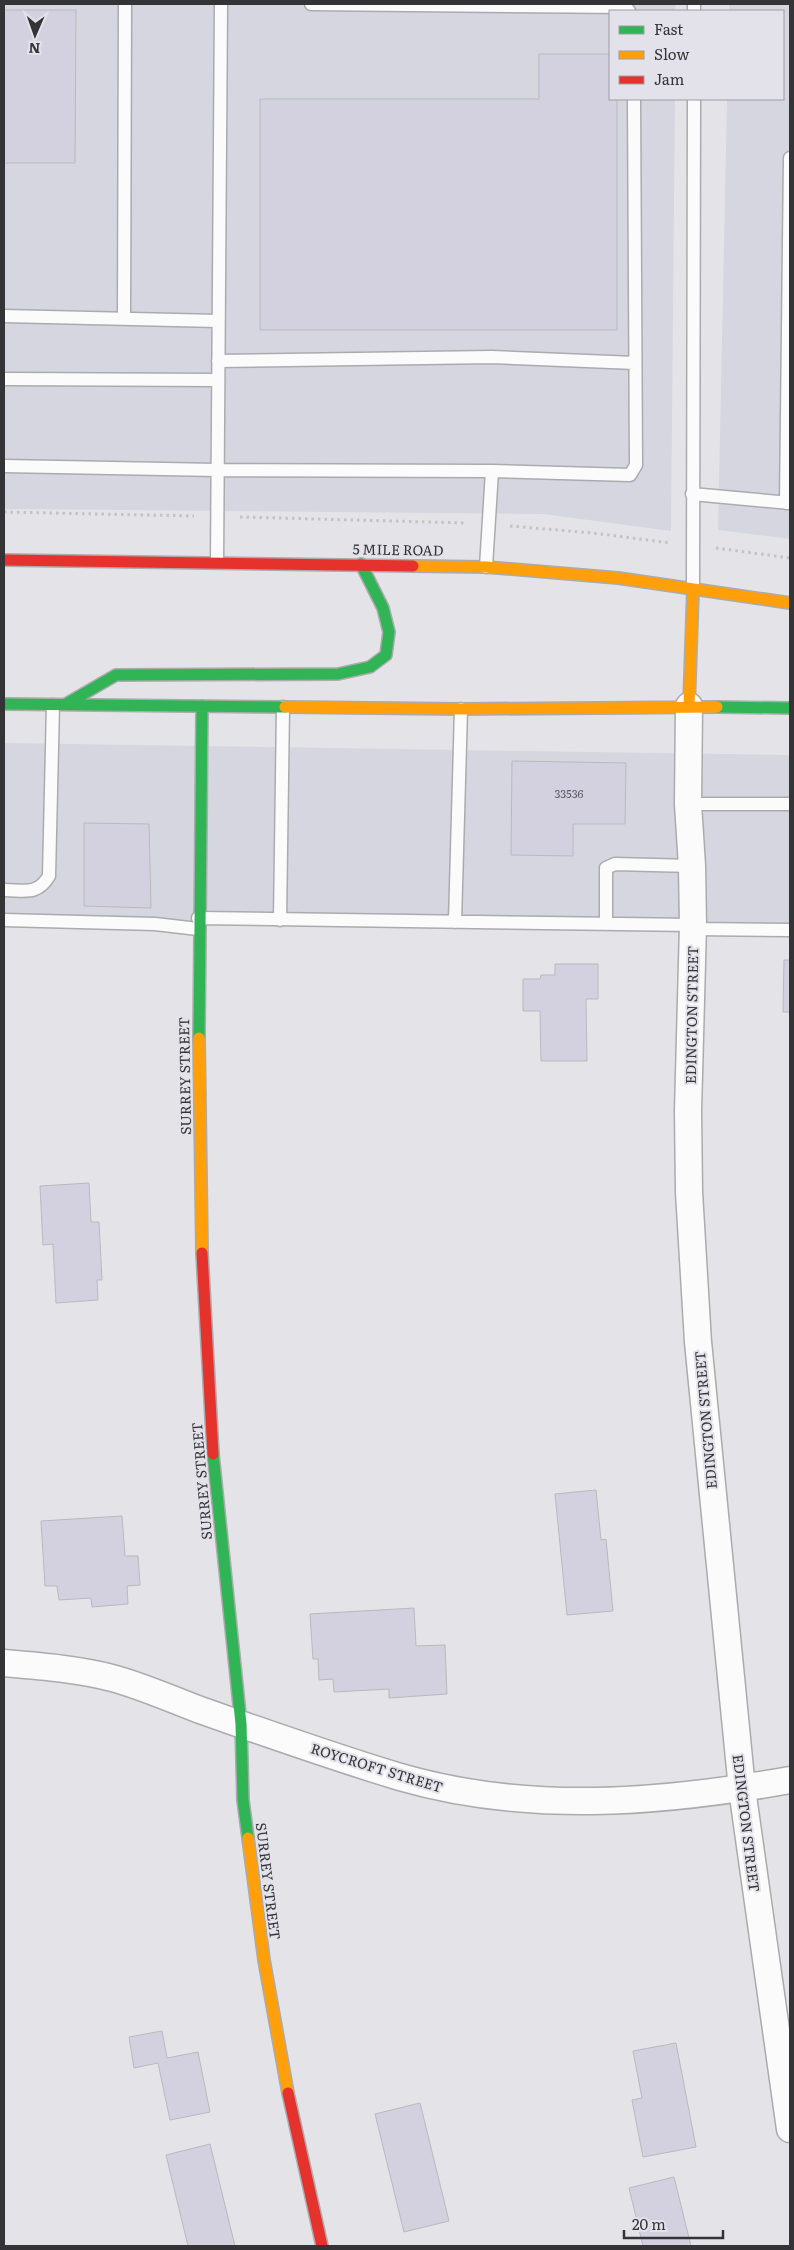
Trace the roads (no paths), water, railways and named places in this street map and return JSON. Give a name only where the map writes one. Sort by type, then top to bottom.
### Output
[{"type":"main road","name":"5 MILE ROAD","points":[[4,560],[486,567],[618,578],[790,603]]},
{"type":"main road","points":[[59,705],[116,675],[338,674],[370,666],[386,654],[389,632],[383,608],[361,564]]},
{"type":"main road","points":[[689,706],[693,589]]},
{"type":"main road","points":[[4,704],[461,709],[689,706],[790,708]]},
{"type":"main road","name":"SURREY STREET","points":[[202,706],[198,924],[203,1296],[216,1495],[241,1724],[243,1800],[264,1960],[292,2116],[322,2246]]},
{"type":"street","name":"EDINGTON STREET","points":[[689,706],[688,804],[693,927],[688,1111],[691,1222],[698,1342],[742,1789],[790,2129]]},
{"type":"street","name":"ROYCROFT STREET","points":[[4,1663],[112,1678],[241,1724],[401,1777],[463,1792],[511,1799],[622,1802],[742,1789],[790,1780]]},
{"type":"lane","points":[[124,319],[125,4]]},
{"type":"lane","points":[[217,562],[221,4]]},
{"type":"lane","points":[[312,4],[627,9]]},
{"type":"lane","points":[[4,466],[217,470],[492,471],[630,475],[636,465],[634,100]]},
{"type":"lane","points":[[693,589],[694,100]]},
{"type":"lane","points":[[692,494],[788,503],[790,158]]},
{"type":"lane","points":[[4,316],[218,321]]},
{"type":"lane","points":[[218,361],[492,357],[635,363]]},
{"type":"lane","points":[[4,379],[218,380]]},
{"type":"lane","points":[[486,567],[492,471]]},
{"type":"lane","points":[[4,890],[33,891],[42,887],[49,876],[59,705]]},
{"type":"lane","points":[[280,920],[282,707]]},
{"type":"lane","points":[[455,922],[461,709]]},
{"type":"lane","points":[[688,804],[790,804]]},
{"type":"lane","points":[[606,924],[606,868],[615,864],[692,866]]},
{"type":"lane","points":[[4,920],[155,924],[280,920],[455,922],[606,924],[790,930]]}]
